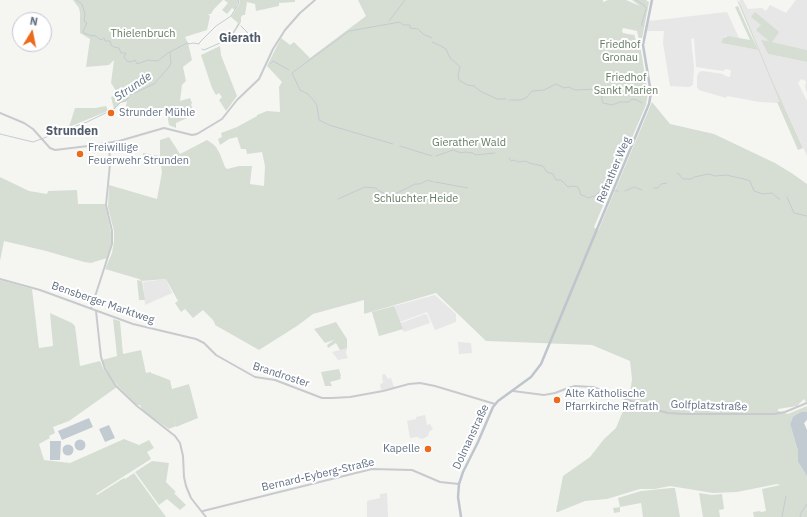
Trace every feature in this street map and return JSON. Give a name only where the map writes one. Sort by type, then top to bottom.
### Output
[{"type":"main road","name":"Refrather Weg","points":[[552,340],[649,104],[651,93],[643,45],[652,0]]},
{"type":"main road","name":"Dolmanstraße","points":[[461,517],[458,502],[459,484],[491,410],[495,404],[531,376],[537,369],[552,340]]},
{"type":"street","points":[[0,113],[34,129],[50,148],[55,150],[134,138],[164,128],[192,135],[197,134],[226,115],[236,100],[259,79],[273,49],[285,30],[303,10],[315,0]]},
{"type":"street","points":[[92,309],[112,244],[112,231],[106,205],[110,164],[109,143]]},
{"type":"street","name":"Bensberger Marktweg","points":[[0,279],[32,287],[143,327],[200,341]]},
{"type":"street","points":[[96,310],[101,358],[105,369],[116,386],[142,411],[175,436],[180,443],[183,450],[184,477],[186,486],[191,498],[206,517]]},
{"type":"street","name":"Brandroster","points":[[200,341],[216,355],[257,378],[274,380],[316,396],[326,398],[366,394],[409,384],[420,383],[495,404]]},
{"type":"street","points":[[520,386],[520,392]]},
{"type":"street","name":"Golfplatzstraße","points":[[513,391],[544,395],[579,386],[595,388],[653,409],[668,413],[684,414],[774,414],[807,404]]},
{"type":"street","name":"Bernard-Eyberg-Straße","points":[[203,512],[372,469],[412,470],[440,482],[459,484]]},
{"type":"shaded area","points":[[739,0],[743,0],[748,9],[762,8],[766,11],[770,5],[786,13],[796,0],[807,0],[807,50],[762,40],[768,54],[807,62],[807,93],[805,87],[806,81],[801,79],[798,83],[807,101],[807,156],[774,84]]},
{"type":"shaded area","points":[[727,12],[739,38],[725,36],[721,43],[758,50],[781,103],[760,102],[727,96],[726,98],[699,90],[697,87],[697,76],[699,72],[702,71],[723,74],[730,77],[731,70],[726,69],[723,71],[696,67],[694,38],[691,39],[694,67],[693,85],[689,87],[670,86],[663,43],[664,31],[647,31],[649,21]]},
{"type":"shaded area","points":[[166,279],[172,293],[145,305],[143,282]]},
{"type":"shaded area","points":[[435,295],[456,314],[456,322],[435,330],[427,312],[400,322],[401,323],[425,314],[427,315],[430,323],[404,332],[402,329],[379,336],[372,312]]},
{"type":"shaded area","points":[[458,342],[471,343],[472,353],[459,354]]},
{"type":"shaded area","points":[[337,345],[347,348],[346,353],[348,358],[338,360],[332,352],[340,350]]},
{"type":"shaded area","points":[[385,374],[388,379],[391,378],[394,387],[381,390],[380,384],[383,383],[382,375]]},
{"type":"shaded area","points":[[801,412],[807,412],[807,420],[804,423],[807,430],[807,476],[798,462],[798,451],[790,424],[793,417]]},
{"type":"shaded area","points":[[425,415],[427,425],[430,424],[433,429],[429,432],[428,436],[422,439],[417,437],[410,438],[407,421]]},
{"type":"shaded area","points":[[89,418],[93,427],[62,440],[58,431]]},
{"type":"shaded area","points":[[109,425],[115,438],[105,442],[99,429]]},
{"type":"shaded area","points":[[80,439],[84,441],[86,445],[84,449],[80,451],[76,449],[74,445],[76,441]]},
{"type":"shaded area","points":[[50,441],[61,441],[60,460],[50,460]]},
{"type":"shaded area","points":[[68,444],[72,446],[74,450],[72,454],[68,456],[64,454],[62,450],[64,446]]},
{"type":"shaded area","points":[[387,493],[388,517],[367,517],[367,501],[380,498],[380,494]]},
{"type":"green space","name":"Thielenbruch","points":[[73,0],[223,0],[211,14],[208,14],[210,16],[207,30],[185,37],[192,60],[183,67],[186,81],[182,85],[180,101],[190,98],[193,109],[187,114],[187,118],[176,123],[176,128],[169,125],[166,108],[149,109],[149,113],[144,113],[144,115],[133,115],[133,110],[128,110],[126,106],[127,101],[120,103],[114,109],[111,97],[118,94],[111,83],[114,60],[109,65],[86,67],[90,39],[80,33],[79,8]]},
{"type":"green space","points":[[224,0],[239,0],[235,10],[232,8],[227,14],[222,10],[228,3]]},
{"type":"green space","points":[[240,0],[295,0],[295,2],[279,3],[279,6],[256,11],[255,4],[247,2],[245,15],[241,17],[241,22],[233,35],[227,42],[224,43],[223,42],[231,36],[238,23],[231,17],[239,5]]},
{"type":"green space","name":"Gierather Wald","points":[[358,0],[603,0],[603,2],[608,0],[626,0],[640,6],[632,0],[646,0],[649,2],[641,44],[637,41],[639,40],[637,31],[623,28],[622,31],[623,33],[634,34],[637,44],[640,45],[648,93],[646,105],[594,227],[598,231],[652,102],[670,124],[714,134],[775,163],[807,184],[807,403],[802,404],[806,402],[804,399],[797,406],[778,409],[778,411],[788,414],[807,406],[807,412],[801,412],[792,419],[790,424],[798,451],[798,462],[807,476],[807,517],[754,517],[753,512],[766,511],[762,489],[780,485],[777,484],[737,492],[713,493],[670,486],[655,489],[640,489],[607,499],[585,501],[556,512],[563,476],[590,457],[604,439],[616,428],[629,399],[632,379],[630,361],[592,345],[486,341],[436,293],[364,314],[364,300],[313,314],[259,350],[215,325],[213,320],[203,310],[193,318],[185,309],[181,312],[175,303],[178,301],[166,279],[142,281],[105,269],[112,253],[114,241],[114,231],[108,207],[109,185],[157,199],[162,172],[161,166],[143,159],[143,153],[160,156],[160,140],[169,137],[180,154],[207,140],[216,147],[227,169],[239,166],[252,166],[250,184],[264,186],[265,166],[262,152],[247,154],[246,149],[241,149],[237,137],[229,139],[220,145],[218,139],[222,137],[221,133],[237,127],[257,115],[267,111],[280,112],[279,87],[282,82],[267,66],[281,38],[290,45],[294,42],[310,58],[366,16]]},
{"type":"green space","points":[[737,0],[740,3],[803,148],[798,150],[777,102],[780,102]]},
{"type":"green space","points":[[738,6],[758,50],[721,43],[723,38],[728,36],[750,40],[735,7]]},
{"type":"green space","points":[[755,12],[779,32],[772,42],[807,50],[807,62],[768,54],[761,40],[769,41],[756,30],[761,25],[751,17]]},
{"type":"green space","points":[[220,46],[221,55],[237,96],[226,111],[219,100],[222,97],[219,93],[216,95],[212,88],[201,55]]},
{"type":"green space","points":[[106,106],[108,111],[69,127],[75,108],[95,108]]},
{"type":"green space","points":[[0,177],[29,191],[47,194],[48,191],[77,190],[78,204],[105,204],[111,233],[111,246],[107,258],[91,263],[84,262],[4,241],[0,261]]},
{"type":"green space","points":[[0,280],[32,289],[39,348],[53,346],[50,313],[72,323],[75,326],[80,366],[100,361],[104,370],[117,387],[69,421],[53,427],[55,433],[49,436],[50,438],[39,444],[44,460],[70,463],[124,439],[139,445],[149,440],[154,448],[147,452],[151,459],[96,494],[97,495],[134,473],[166,517],[0,517]]},
{"type":"green space","points":[[137,280],[142,281],[145,300],[139,300]]},
{"type":"green space","points":[[394,306],[403,329],[379,336],[372,312]]},
{"type":"green space","points":[[113,319],[120,321],[123,354],[141,350],[146,373],[151,372],[170,380],[172,389],[189,384],[198,418],[169,429],[143,411],[140,405],[137,405],[118,386],[108,373],[102,360],[117,356]]},
{"type":"green space","points":[[336,322],[347,339],[347,348],[340,350],[336,343],[328,348],[327,345],[334,340],[325,343],[314,329]]},
{"type":"green space","points":[[339,369],[341,379],[330,382],[332,386],[325,386],[321,372]]},
{"type":"green space","points":[[152,461],[169,463],[166,482],[186,505],[180,510],[167,499],[159,505],[135,472]]},
{"type":"green space","points":[[675,488],[680,517],[643,517],[641,503],[620,507],[618,498],[641,491]]},
{"type":"green space","points":[[699,493],[712,495],[722,494],[724,509],[719,510],[720,517],[703,517]]},
{"type":"green space","points":[[620,507],[620,512],[614,513],[613,508]]},
{"type":"waterway","points":[[76,0],[82,4],[85,14],[84,21],[87,23],[83,31],[84,33],[92,36],[94,35],[101,40],[104,38],[105,41],[110,41],[111,45],[119,48],[121,53],[126,53],[124,57],[127,61],[131,62],[135,60],[137,64],[148,60],[158,61],[169,52]]},
{"type":"waterway","name":"Strunde","points":[[0,134],[33,142],[87,122],[114,109],[121,102],[126,101],[130,95],[154,84],[169,67],[171,63],[170,52],[187,43],[199,44],[216,26],[231,16],[238,5],[239,0]]},
{"type":"waterway","points":[[389,21],[405,0]]},
{"type":"waterway","points":[[636,0],[646,8]]},
{"type":"waterway","points":[[642,26],[646,9]]},
{"type":"waterway","points":[[314,101],[308,94],[300,90],[292,73],[349,31],[400,22],[403,25],[410,25],[410,28],[418,29],[423,34],[432,38]]},
{"type":"waterway","points":[[225,42],[239,24]]},
{"type":"waterway","points":[[241,26],[247,32],[253,43]]},
{"type":"waterway","points":[[432,42],[446,49],[450,58],[460,67],[458,75],[459,80],[467,85],[474,86],[480,91],[497,99],[506,99]]},
{"type":"waterway","points":[[202,49],[204,50],[220,43]]},
{"type":"waterway","points":[[270,64],[273,61],[289,70]]},
{"type":"waterway","points":[[509,100],[521,100],[526,98],[532,91],[544,90],[556,84],[564,88],[569,87],[575,90],[598,89],[603,103],[612,105],[620,102],[629,102],[632,99],[642,103]]},
{"type":"waterway","points":[[315,102],[319,120],[329,125],[393,144]]},
{"type":"waterway","points":[[400,146],[432,156]]},
{"type":"waterway","points":[[436,156],[453,150],[461,153],[473,153],[475,155],[495,153]]},
{"type":"waterway","points":[[509,158],[511,161],[526,161],[543,166],[547,172],[553,174],[556,180],[561,180],[568,187],[578,187],[581,195],[587,198],[609,189]]},
{"type":"waterway","points":[[677,174],[678,173],[683,179],[692,179],[694,177],[709,174],[715,176],[726,175],[744,179],[750,181],[754,191],[763,194],[772,193],[780,199]]},
{"type":"waterway","points":[[338,199],[365,187],[376,188],[388,195],[397,193],[415,184],[420,184],[428,180],[433,182]]},
{"type":"waterway","points":[[435,182],[468,188]]},
{"type":"waterway","points":[[653,188],[658,188],[661,184],[667,183]]},
{"type":"waterway","points":[[625,191],[634,187],[642,190]]},
{"type":"waterway","points":[[787,197],[794,213],[807,216]]},
{"type":"waterway","points":[[782,517],[786,496]]},
{"type":"waterway","points":[[800,517],[807,504]]},
{"type":"place","name":"Strunder Mühle","points":[[111,113]]},
{"type":"place","name":"Freiwillige Feuerwehr Strunden","points":[[80,154]]},
{"type":"place","name":"Alte Katholische Pfarrkirche Refrath","points":[[557,400]]},
{"type":"place","name":"Kapelle","points":[[428,449]]},
{"type":"district","name":"Gierath","points":[[240,39]]},
{"type":"district","name":"Strunden","points":[[72,132]]},
{"type":"park label","name":"Friedhof Gronau","points":[[620,51]]},
{"type":"park label","name":"Friedhof Sankt Marien","points":[[626,84]]},
{"type":"park label","name":"Schluchter Heide","points":[[416,199]]}]
